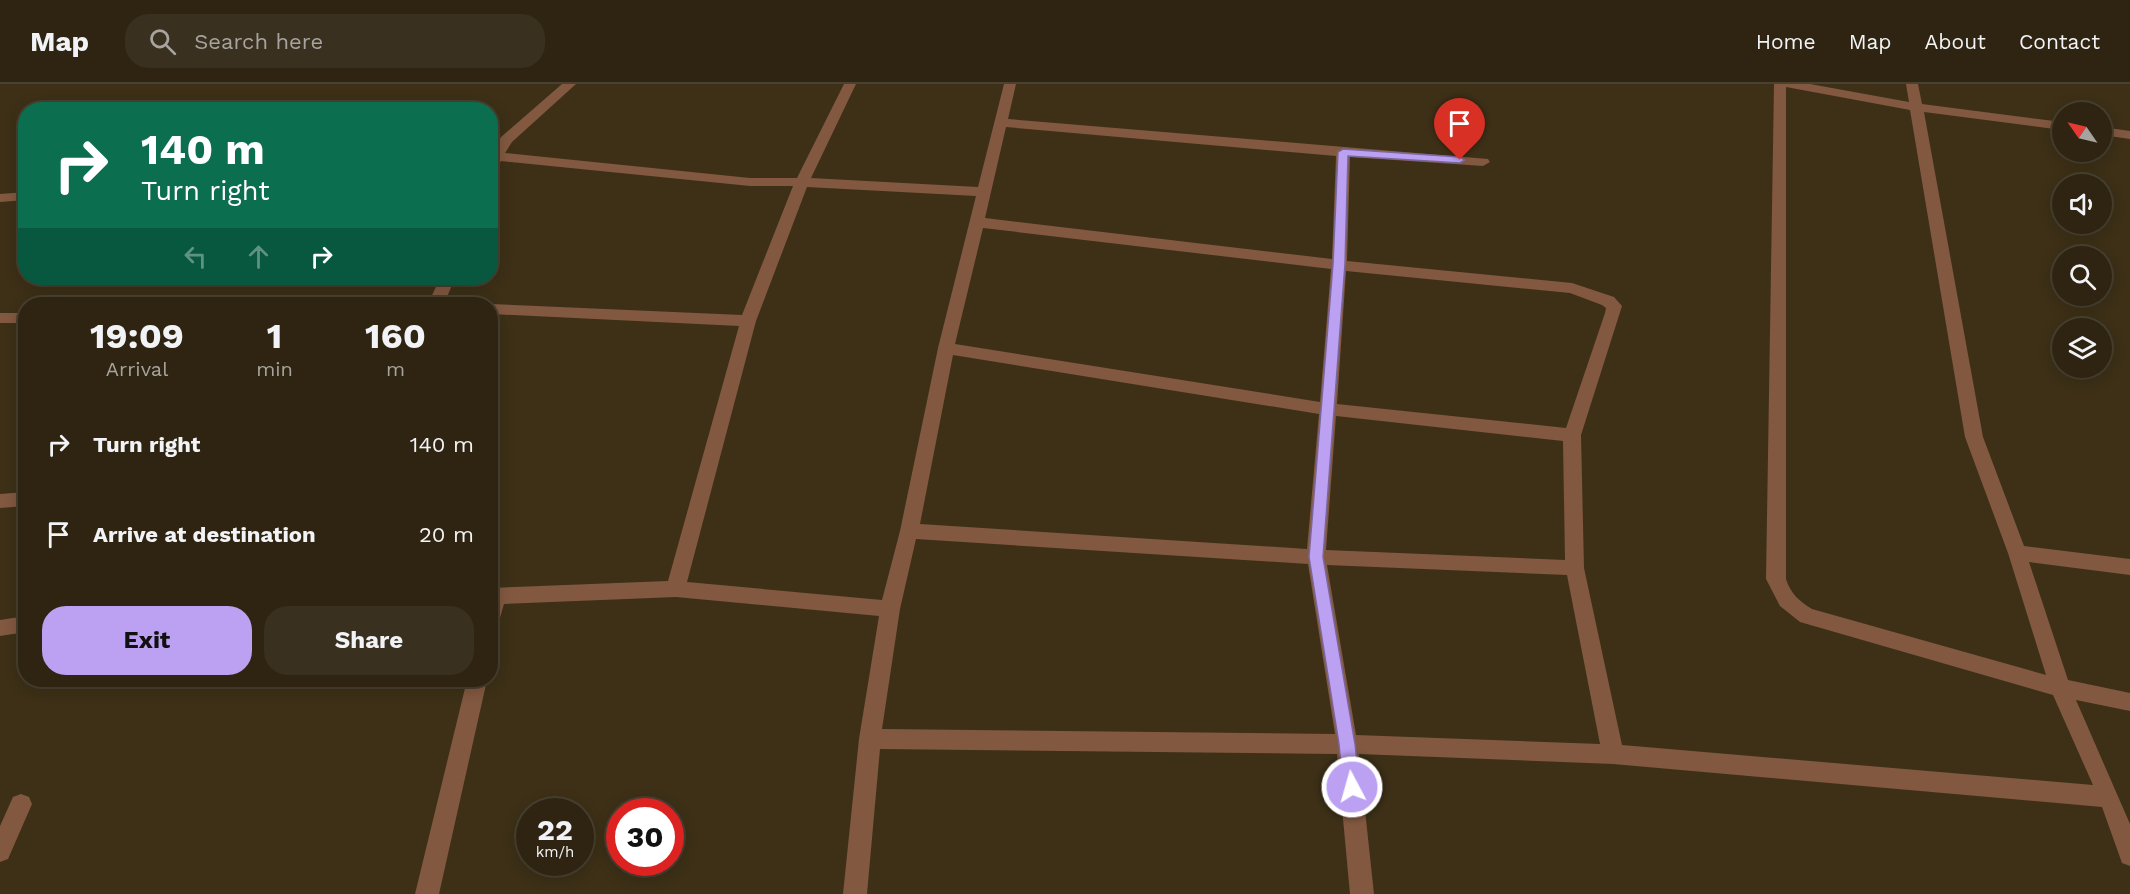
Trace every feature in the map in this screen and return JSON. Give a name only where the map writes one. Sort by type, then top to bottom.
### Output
[{"type":"street","points":[[498,153],[520,126],[570,84]]},
{"type":"street","points":[[676,589],[748,321],[802,182],[850,84]]},
{"type":"street","points":[[855,894],[870,739],[890,609],[909,531],[946,348],[1010,84]]},
{"type":"street","points":[[1780,84],[1776,579],[1780,592],[1794,609],[1807,616],[2060,688],[2130,702]]},
{"type":"street","points":[[1788,84],[1917,107],[2052,125]]},
{"type":"street","points":[[1912,84],[1974,437],[2017,553],[2060,688],[2109,797],[2130,855]]},
{"type":"street","points":[[1000,122],[1484,162]]},
{"type":"street","points":[[2112,132],[2130,135]]},
{"type":"street","points":[[1343,152],[1339,264],[1316,557],[1347,744],[1362,894]]},
{"type":"street","points":[[498,161],[750,182],[802,182],[983,192]]},
{"type":"street","points":[[0,198],[18,197]]},
{"type":"street","points":[[975,222],[1572,288],[1608,301],[1614,306],[1572,435],[1575,568],[1613,754]]},
{"type":"street","points":[[498,309],[748,321]]},
{"type":"street","points":[[0,318],[18,318]]},
{"type":"street","points":[[946,348],[1327,409],[1572,435]]},
{"type":"street","points":[[0,501],[18,500]]},
{"type":"street","points":[[909,531],[1316,557],[1575,568]]},
{"type":"street","points":[[2017,553],[2130,567]]},
{"type":"street","points":[[498,596],[676,589],[890,609]]},
{"type":"street","points":[[0,628],[18,625]]},
{"type":"street","points":[[427,894],[475,687]]},
{"type":"street","points":[[870,739],[1347,744],[1613,754],[2109,797]]},
{"type":"street","points":[[0,851],[21,804]]},
{"type":"route","points":[[1352,787],[1316,557],[1339,264],[1343,152],[1460,160]]}]
